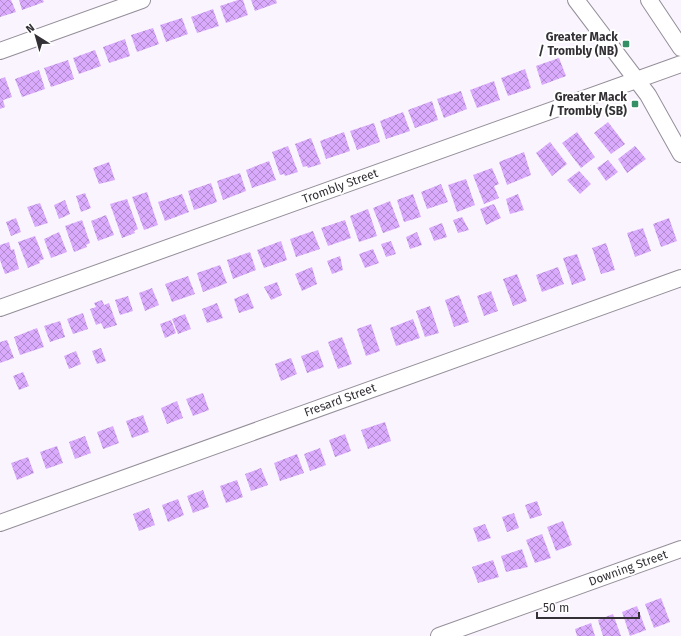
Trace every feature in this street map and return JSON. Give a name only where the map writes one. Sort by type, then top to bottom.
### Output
[{"type":"street","points":[[0,51],[142,0]]},
{"type":"street","points":[[576,0],[648,95],[681,154]]},
{"type":"street","points":[[650,0],[681,48]]},
{"type":"street","name":"Trombly Street","points":[[0,308],[681,64]]},
{"type":"street","name":"Fresard Street","points":[[0,523],[681,278]]},
{"type":"street","name":"Downing Street","points":[[439,636],[681,549]]},
{"type":"building","points":[[0,0],[11,0],[16,12],[0,17]]},
{"type":"building","points":[[19,0],[43,0],[44,2],[22,10]]},
{"type":"building","points":[[238,0],[243,0],[248,15],[226,23],[220,6]]},
{"type":"building","points":[[251,0],[276,0],[277,3],[255,11]]},
{"type":"building","points":[[213,9],[219,26],[197,33],[191,17]]},
{"type":"building","points":[[182,18],[188,34],[166,42],[160,25]]},
{"type":"building","points":[[153,28],[159,44],[137,52],[131,35]]},
{"type":"building","points":[[125,39],[130,56],[109,63],[103,47]]},
{"type":"building","points":[[95,50],[101,66],[79,74],[73,58]]},
{"type":"building","points":[[559,58],[566,76],[542,85],[536,66]]},
{"type":"building","points":[[68,60],[74,79],[51,87],[44,68]]},
{"type":"building","points":[[525,69],[531,88],[508,96],[501,78]]},
{"type":"building","points":[[39,70],[45,89],[22,97],[15,79]]},
{"type":"building","points":[[5,77],[12,97],[3,100],[5,107],[0,109],[0,79]]},
{"type":"building","points":[[494,81],[500,100],[477,108],[470,90]]},
{"type":"building","points":[[461,91],[467,109],[444,118],[437,99]]},
{"type":"building","points":[[432,101],[438,120],[415,128],[408,110]]},
{"type":"building","points":[[403,112],[410,131],[386,139],[380,121]]},
{"type":"building","points":[[608,122],[625,144],[611,154],[594,133]]},
{"type":"building","points":[[374,123],[380,142],[357,150],[350,131]]},
{"type":"building","points":[[344,132],[350,151],[326,159],[320,141]]},
{"type":"building","points":[[577,132],[595,157],[581,168],[562,143]]},
{"type":"building","points":[[311,138],[321,164],[308,168],[307,166],[303,167],[295,144]]},
{"type":"building","points":[[550,142],[567,164],[552,176],[536,153]]},
{"type":"building","points":[[288,146],[298,172],[285,176],[284,174],[280,175],[272,152]]},
{"type":"building","points":[[635,146],[646,159],[627,173],[618,159]]},
{"type":"building","points":[[524,152],[531,175],[507,185],[499,162]]},
{"type":"building","points":[[608,160],[618,172],[606,181],[597,168]]},
{"type":"building","points":[[269,161],[276,180],[252,188],[246,170]]},
{"type":"building","points":[[109,162],[115,180],[99,184],[93,168]]},
{"type":"building","points":[[492,168],[499,184],[494,186],[499,198],[484,204],[473,175]]},
{"type":"building","points":[[579,171],[591,184],[580,194],[567,180]]},
{"type":"building","points":[[240,173],[246,191],[223,200],[217,181]]},
{"type":"building","points":[[466,179],[475,205],[457,212],[448,185]]},
{"type":"building","points":[[211,183],[217,202],[194,210],[188,191]]},
{"type":"building","points":[[441,184],[448,202],[427,209],[421,192]]},
{"type":"building","points":[[147,192],[158,225],[144,230],[132,197]]},
{"type":"building","points":[[85,193],[91,208],[81,212],[76,196]]},
{"type":"building","points":[[182,194],[189,212],[165,221],[158,202]]},
{"type":"building","points":[[413,194],[421,217],[404,222],[397,200]]},
{"type":"building","points":[[518,194],[524,210],[510,214],[506,199]]},
{"type":"building","points":[[127,199],[138,229],[134,231],[135,233],[122,238],[110,204]]},
{"type":"building","points":[[65,200],[70,214],[59,219],[54,205]]},
{"type":"building","points":[[390,201],[400,227],[383,233],[373,208]]},
{"type":"building","points":[[40,203],[48,223],[35,227],[27,207]]},
{"type":"building","points":[[494,204],[501,218],[486,225],[480,209]]},
{"type":"building","points":[[368,209],[377,236],[359,242],[350,216]]},
{"type":"building","points":[[106,215],[114,235],[98,241],[91,221]]},
{"type":"building","points":[[462,217],[469,230],[458,233],[453,220]]},
{"type":"building","points":[[16,218],[21,232],[11,236],[6,222]]},
{"type":"building","points":[[669,218],[677,241],[661,247],[653,224]]},
{"type":"building","points":[[82,220],[90,243],[86,245],[87,247],[74,252],[65,226]]},
{"type":"building","points":[[345,220],[351,238],[328,246],[321,228]]},
{"type":"building","points":[[442,223],[447,237],[434,241],[429,228]]},
{"type":"building","points":[[643,228],[651,251],[635,257],[627,233]]},
{"type":"building","points":[[313,231],[320,249],[296,257],[290,239]]},
{"type":"building","points":[[59,232],[67,252],[51,258],[44,239]]},
{"type":"building","points":[[417,232],[422,245],[410,249],[406,237]]},
{"type":"building","points":[[35,236],[44,259],[39,261],[40,263],[28,268],[18,242]]},
{"type":"building","points":[[281,241],[287,260],[264,268],[257,250]]},
{"type":"building","points":[[391,241],[396,254],[386,257],[381,244]]},
{"type":"building","points":[[9,242],[11,250],[14,249],[19,269],[5,274],[0,260],[0,245]]},
{"type":"building","points":[[606,243],[615,270],[601,274],[592,248]]},
{"type":"building","points":[[373,249],[379,263],[365,268],[359,254]]},
{"type":"building","points":[[250,252],[256,270],[233,279],[227,260]]},
{"type":"building","points":[[577,254],[586,280],[572,285],[563,258]]},
{"type":"building","points":[[340,256],[343,270],[332,274],[327,261]]},
{"type":"building","points":[[220,265],[227,283],[203,292],[197,273]]},
{"type":"building","points":[[312,267],[317,284],[302,291],[295,274]]},
{"type":"building","points":[[558,267],[564,284],[542,292],[536,275]]},
{"type":"building","points":[[517,274],[527,301],[513,306],[503,279]]},
{"type":"building","points":[[188,276],[195,294],[172,302],[165,284]]},
{"type":"building","points":[[277,282],[282,295],[271,300],[264,287]]},
{"type":"building","points":[[152,288],[159,305],[145,311],[139,293]]},
{"type":"building","points":[[491,291],[498,311],[484,316],[477,296]]},
{"type":"building","points":[[248,293],[254,308],[239,313],[234,299]]},
{"type":"building","points":[[459,295],[469,322],[454,327],[445,300]]},
{"type":"building","points":[[128,296],[133,311],[120,315],[115,300]]},
{"type":"building","points":[[102,300],[104,305],[109,303],[117,325],[104,329],[101,323],[96,325],[90,309],[96,307],[94,303]]},
{"type":"building","points":[[217,303],[223,318],[207,323],[202,309]]},
{"type":"building","points":[[430,306],[439,333],[425,337],[416,311]]},
{"type":"building","points":[[83,313],[88,329],[73,334],[67,319]]},
{"type":"building","points":[[185,314],[191,329],[178,334],[172,319]]},
{"type":"building","points":[[413,319],[420,338],[396,346],[390,328]]},
{"type":"building","points":[[171,320],[176,333],[165,338],[160,324]]},
{"type":"building","points":[[60,321],[65,337],[50,342],[44,326]]},
{"type":"building","points":[[371,324],[380,351],[366,356],[357,329]]},
{"type":"building","points":[[37,328],[44,347],[20,355],[14,337]]},
{"type":"building","points":[[342,337],[352,364],[338,369],[328,342]]},
{"type":"building","points":[[7,340],[14,358],[0,363],[0,342]]},
{"type":"building","points":[[101,348],[106,361],[97,364],[92,351]]},
{"type":"building","points":[[318,350],[324,367],[307,373],[301,356]]},
{"type":"building","points":[[76,351],[81,364],[69,369],[64,356]]},
{"type":"building","points":[[291,358],[297,374],[281,381],[275,364]]},
{"type":"building","points":[[23,372],[29,386],[19,390],[13,376]]},
{"type":"building","points":[[203,393],[209,410],[193,416],[186,399]]},
{"type":"building","points":[[177,401],[183,418],[167,424],[161,408]]},
{"type":"building","points":[[143,415],[149,432],[132,438],[126,421]]},
{"type":"building","points":[[385,422],[391,441],[368,449],[361,430]]},
{"type":"building","points":[[113,426],[119,443],[103,449],[97,432]]},
{"type":"building","points":[[345,434],[351,451],[335,457],[329,440]]},
{"type":"building","points":[[85,436],[91,453],[75,459],[69,442]]},
{"type":"building","points":[[57,446],[63,463],[46,469],[40,452]]},
{"type":"building","points":[[320,448],[326,465],[310,471],[304,454]]},
{"type":"building","points":[[297,454],[304,473],[280,481],[274,463]]},
{"type":"building","points":[[28,457],[34,473],[17,480],[11,463]]},
{"type":"building","points":[[261,468],[268,485],[251,491],[245,474]]},
{"type":"building","points":[[237,480],[243,497],[226,503],[220,486]]},
{"type":"building","points":[[203,490],[209,507],[193,513],[187,496]]},
{"type":"building","points":[[178,499],[184,515],[168,522],[162,505]]},
{"type":"building","points":[[537,501],[542,515],[530,519],[525,505]]},
{"type":"building","points":[[149,508],[155,525],[139,531],[133,514]]},
{"type":"building","points":[[514,513],[519,528],[507,532],[502,517]]},
{"type":"building","points":[[563,521],[572,545],[556,551],[547,527]]},
{"type":"building","points":[[485,524],[491,538],[478,542],[473,528]]},
{"type":"building","points":[[542,534],[551,558],[535,563],[526,540]]},
{"type":"building","points":[[522,549],[528,567],[506,572],[501,556]]},
{"type":"building","points":[[493,560],[499,577],[478,583],[472,567]]},
{"type":"building","points":[[661,598],[670,622],[654,628],[645,604]]},
{"type":"building","points":[[637,606],[646,630],[630,636],[622,612]]},
{"type":"building","points":[[613,614],[621,636],[603,636],[598,620]]},
{"type":"building","points":[[591,623],[595,636],[577,636],[575,629]]},
{"type":"place","name":"Greater Mack / Trombly (NB)","points":[[626,44]]},
{"type":"place","name":"Greater Mack / Trombly (SB)","points":[[635,104]]}]
